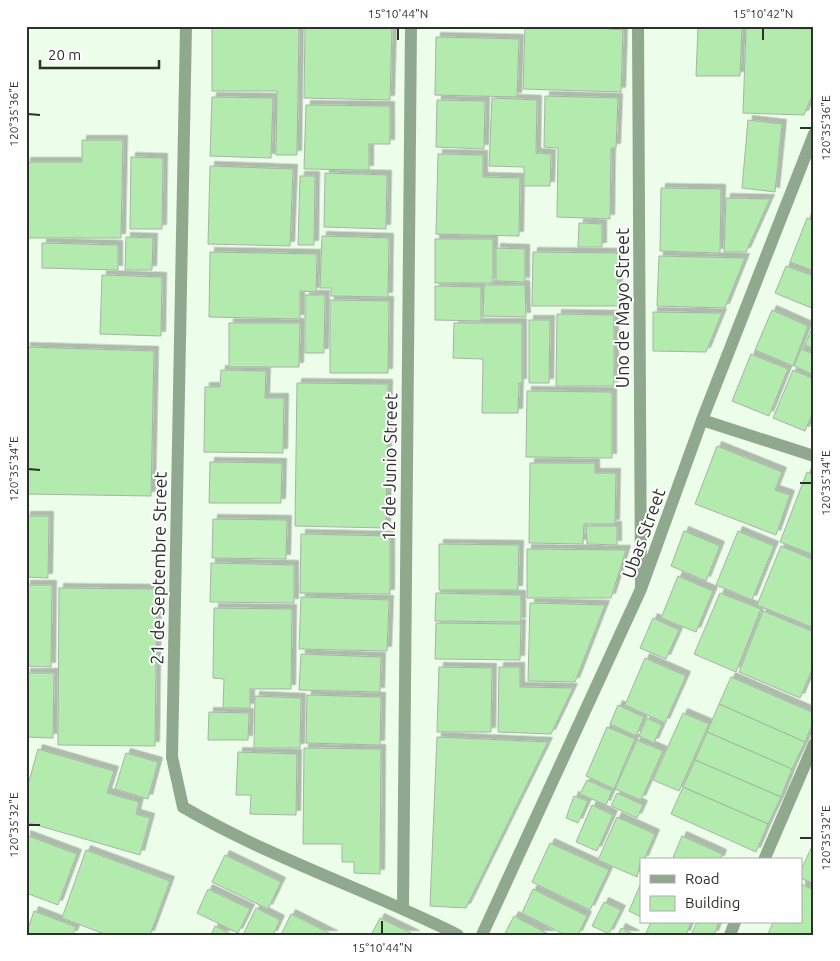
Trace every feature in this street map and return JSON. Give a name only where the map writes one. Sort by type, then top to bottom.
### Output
[{"type":"street","name":"21 de Septembre Street","points":[[186,26],[172,757],[183,807],[218,828],[403,907],[458,935]]},
{"type":"street","name":"12 de Junio Street","points":[[403,907],[411,26]]},
{"type":"street","name":"Uno de Mayo Street","points":[[638,26],[641,589]]},
{"type":"street","name":"Ubas Street","points":[[482,935],[641,589],[702,420],[814,134]]},
{"type":"street","points":[[702,420],[814,456]]},
{"type":"street","points":[[765,858],[814,744]]},
{"type":"building","points":[[212,26],[299,26],[297,155],[276,155],[277,91],[212,91]]},
{"type":"building","points":[[305,26],[392,26],[390,100],[304,98]]},
{"type":"building","points":[[525,26],[608,26],[608,29],[623,30],[621,92],[523,89]]},
{"type":"building","points":[[698,27],[742,27],[740,76],[696,76]]},
{"type":"building","points":[[746,28],[814,29],[814,91],[804,115],[743,113]]},
{"type":"building","points":[[436,37],[519,39],[517,97],[435,95]]},
{"type":"building","points":[[545,96],[618,98],[616,148],[611,148],[610,219],[557,217],[558,148],[544,147]]},
{"type":"building","points":[[212,97],[273,98],[271,158],[210,156]]},
{"type":"building","points":[[492,98],[537,100],[536,153],[551,154],[550,186],[524,186],[524,167],[489,166]]},
{"type":"building","points":[[437,100],[485,101],[484,149],[436,147]]},
{"type":"building","points":[[306,105],[390,106],[390,144],[369,144],[369,170],[304,169]]},
{"type":"building","points":[[748,120],[782,124],[775,192],[742,188]]},
{"type":"building","points":[[82,140],[123,140],[121,238],[26,238],[26,162],[82,162]]},
{"type":"building","points":[[438,154],[483,155],[483,177],[520,178],[519,236],[436,234]]},
{"type":"building","points":[[131,157],[163,158],[162,229],[130,229]]},
{"type":"building","points":[[210,166],[293,169],[290,246],[208,244]]},
{"type":"building","points":[[325,173],[387,175],[386,229],[324,227]]},
{"type":"building","points":[[300,176],[315,176],[314,245],[298,245]]},
{"type":"building","points":[[661,188],[721,189],[720,253],[660,251]]},
{"type":"building","points":[[726,198],[770,199],[746,252],[724,252]]},
{"type":"building","points":[[807,218],[814,221],[814,271],[790,262]]},
{"type":"building","points":[[579,223],[602,224],[602,247],[578,247]]},
{"type":"building","points":[[322,236],[389,238],[388,297],[331,296],[331,288],[320,288]]},
{"type":"building","points":[[126,237],[153,238],[152,270],[125,270]]},
{"type":"building","points":[[435,239],[493,239],[493,283],[435,283]]},
{"type":"building","points":[[42,243],[118,245],[118,270],[42,268]]},
{"type":"building","points":[[496,248],[525,249],[525,282],[496,281]]},
{"type":"building","points":[[210,252],[317,254],[316,292],[300,291],[300,319],[209,317]]},
{"type":"building","points":[[533,252],[618,253],[618,306],[532,306]]},
{"type":"building","points":[[659,256],[745,258],[725,308],[657,306]]},
{"type":"building","points":[[786,266],[814,276],[814,309],[775,293]]},
{"type":"building","points":[[102,275],[162,277],[161,336],[100,334]]},
{"type":"building","points":[[484,285],[525,285],[526,317],[483,316]]},
{"type":"building","points":[[435,286],[481,287],[481,321],[435,320]]},
{"type":"building","points":[[305,295],[325,295],[324,353],[305,353]]},
{"type":"building","points":[[330,300],[389,301],[388,373],[330,373]]},
{"type":"building","points":[[772,310],[808,326],[793,366],[755,350]]},
{"type":"building","points":[[653,312],[722,313],[706,352],[653,351]]},
{"type":"building","points":[[557,314],[614,315],[614,386],[556,386]]},
{"type":"building","points":[[529,320],[550,320],[549,383],[529,383]]},
{"type":"building","points":[[229,323],[300,323],[299,367],[229,367]]},
{"type":"building","points":[[454,323],[522,323],[522,383],[519,383],[518,413],[482,413],[483,359],[453,358]]},
{"type":"building","points":[[812,328],[814,329],[814,349],[805,345]]},
{"type":"building","points":[[26,347],[154,351],[151,496],[26,494]]},
{"type":"building","points":[[801,349],[814,354],[814,375],[794,366]]},
{"type":"building","points":[[751,354],[788,369],[769,416],[732,401]]},
{"type":"building","points":[[221,370],[266,371],[265,398],[284,398],[283,453],[204,452],[205,387],[220,387]]},
{"type":"building","points":[[793,370],[814,379],[814,410],[805,431],[773,418]]},
{"type":"building","points":[[297,383],[388,384],[386,528],[295,526]]},
{"type":"building","points":[[527,391],[612,392],[612,458],[526,457]]},
{"type":"building","points":[[717,446],[782,472],[775,490],[790,495],[776,535],[695,504]]},
{"type":"building","points":[[210,462],[282,463],[281,503],[209,503]]},
{"type":"building","points":[[530,463],[595,463],[595,473],[616,473],[615,524],[584,524],[583,544],[529,543]]},
{"type":"building","points":[[807,472],[814,475],[814,555],[780,542]]},
{"type":"building","points":[[26,516],[49,516],[48,578],[26,577]]},
{"type":"building","points":[[213,519],[287,520],[286,559],[212,558]]},
{"type":"building","points":[[586,526],[617,526],[617,545],[587,544]]},
{"type":"building","points":[[684,531],[720,546],[706,581],[671,566]]},
{"type":"building","points":[[738,531],[774,546],[752,600],[716,585]]},
{"type":"building","points":[[301,534],[390,536],[390,594],[300,593]]},
{"type":"building","points":[[439,544],[519,545],[518,590],[439,590]]},
{"type":"building","points":[[781,546],[814,560],[814,628],[757,605]]},
{"type":"building","points":[[527,549],[626,550],[611,598],[527,598]]},
{"type":"building","points":[[211,563],[294,565],[294,603],[210,602]]},
{"type":"building","points":[[678,576],[713,591],[696,632],[661,618]]},
{"type":"building","points":[[26,585],[52,585],[51,667],[26,666]]},
{"type":"building","points":[[59,588],[157,589],[155,746],[58,745]]},
{"type":"building","points":[[436,593],[521,595],[521,622],[435,621]]},
{"type":"building","points":[[720,593],[761,609],[736,672],[694,654]]},
{"type":"building","points":[[301,597],[389,600],[387,651],[299,649]]},
{"type":"building","points":[[530,603],[605,605],[575,682],[528,681]]},
{"type":"building","points":[[214,608],[292,609],[291,689],[250,689],[250,708],[223,708],[224,679],[213,678]]},
{"type":"building","points":[[763,611],[814,632],[814,665],[800,698],[739,672]]},
{"type":"building","points":[[653,618],[679,630],[666,659],[640,648]]},
{"type":"building","points":[[436,623],[521,624],[520,660],[435,659]]},
{"type":"building","points":[[301,654],[381,657],[380,692],[299,690]]},
{"type":"building","points":[[645,658],[686,676],[665,723],[625,705]]},
{"type":"building","points":[[439,667],[492,668],[491,732],[437,732]]},
{"type":"building","points":[[499,667],[520,667],[520,687],[573,688],[551,734],[498,732]]},
{"type":"building","points":[[26,673],[54,673],[53,738],[26,737]]},
{"type":"building","points":[[731,677],[814,713],[814,720],[805,742],[719,704]]},
{"type":"building","points":[[307,695],[381,697],[380,745],[306,743]]},
{"type":"building","points":[[255,696],[301,698],[300,748],[254,748]]},
{"type":"building","points":[[719,704],[805,742],[792,769],[707,732]]},
{"type":"building","points":[[618,705],[644,717],[636,736],[610,724]]},
{"type":"building","points":[[209,712],[249,713],[248,740],[208,740]]},
{"type":"building","points":[[683,713],[709,724],[679,791],[653,780]]},
{"type":"building","points":[[647,718],[662,725],[654,743],[639,736]]},
{"type":"building","points":[[607,727],[635,739],[614,789],[586,776]]},
{"type":"building","points":[[707,732],[792,769],[781,797],[695,760]]},
{"type":"building","points":[[437,737],[548,742],[466,908],[430,906]]},
{"type":"building","points":[[637,740],[663,751],[641,800],[615,789]]},
{"type":"building","points":[[304,748],[381,749],[380,874],[354,873],[354,862],[342,862],[342,844],[303,844]]},
{"type":"building","points":[[38,749],[114,771],[107,793],[139,802],[136,814],[150,818],[140,855],[26,822],[26,792]]},
{"type":"building","points":[[238,752],[297,754],[296,815],[250,814],[251,795],[236,795]]},
{"type":"building","points":[[126,753],[158,762],[148,799],[115,789]]},
{"type":"building","points":[[695,760],[781,797],[768,824],[683,787]]},
{"type":"building","points":[[587,780],[612,791],[606,805],[580,794]]},
{"type":"building","points":[[683,787],[768,824],[756,852],[671,814]]},
{"type":"building","points":[[617,793],[643,805],[637,818],[611,806]]},
{"type":"building","points":[[574,796],[588,801],[578,823],[566,818]]},
{"type":"building","points":[[592,805],[613,815],[597,851],[576,842]]},
{"type":"building","points":[[617,817],[655,834],[645,858],[640,858],[637,877],[598,860]]},
{"type":"building","points":[[26,835],[77,854],[58,905],[26,893]]},
{"type":"building","points":[[682,836],[722,854],[721,858],[673,858]]},
{"type":"building","points":[[814,842],[814,884],[802,878],[802,868]]},
{"type":"building","points":[[550,843],[609,870],[590,910],[532,882]]},
{"type":"building","points":[[86,850],[170,881],[150,935],[107,935],[62,918]]},
{"type":"building","points":[[225,855],[281,882],[268,909],[212,882]]},
{"type":"building","points":[[802,884],[814,890],[814,935],[768,934],[772,924],[802,924]]},
{"type":"building","points":[[640,885],[640,916],[629,911]]},
{"type":"building","points":[[208,889],[250,909],[238,933],[197,913]]},
{"type":"building","points":[[533,889],[587,916],[578,935],[565,935],[522,913]]},
{"type":"building","points":[[604,902],[621,910],[609,934],[592,926]]},
{"type":"building","points":[[256,908],[280,920],[273,935],[243,935]]},
{"type":"building","points":[[34,911],[76,927],[73,935],[26,935]]},
{"type":"building","points":[[291,914],[333,935],[281,935]]},
{"type":"building","points":[[514,916],[550,935],[504,935]]},
{"type":"building","points":[[380,918],[415,935],[371,935]]},
{"type":"building","points":[[650,924],[690,924],[686,935],[651,935],[646,933]]},
{"type":"building","points":[[696,924],[718,924],[714,935],[691,935]]},
{"type":"building","points":[[215,926],[233,935],[211,935]]},
{"type":"building","points":[[621,928],[635,935],[618,935]]}]
